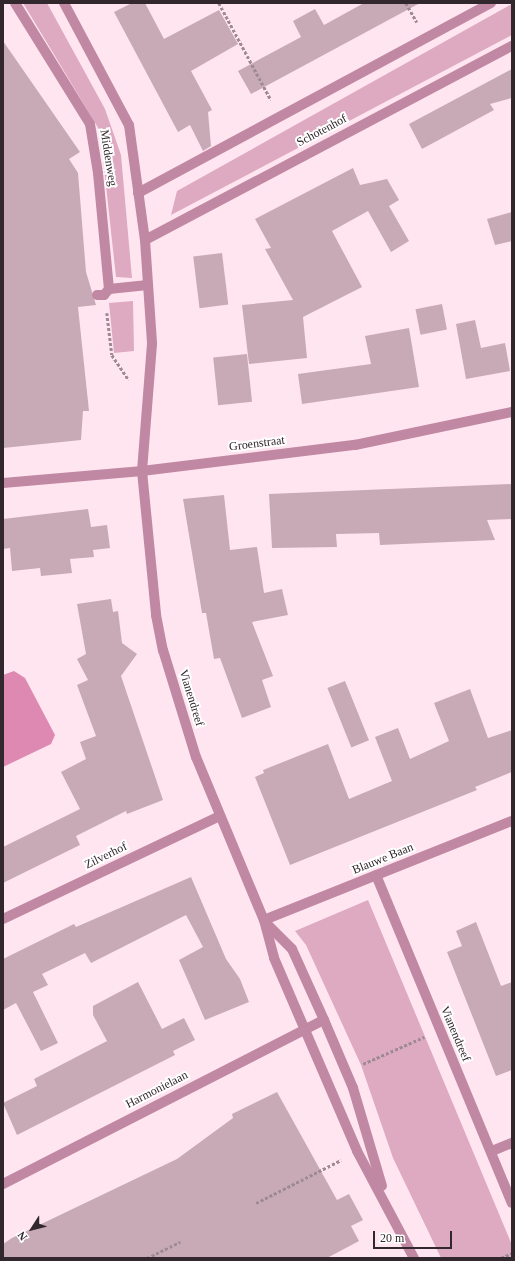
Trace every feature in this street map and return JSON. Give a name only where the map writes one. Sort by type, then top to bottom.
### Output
[{"type":"street","name":"Middenweg","points":[[15,3],[90,124],[98,173],[104,293]]},
{"type":"street","name":"Middenweg","points":[[64,3],[129,126],[144,240],[152,344],[144,402],[142,471]]},
{"type":"street","points":[[138,193],[281,118],[491,3]]},
{"type":"street","name":"Schotenhof","points":[[144,240],[512,46]]},
{"type":"street","points":[[104,293],[148,285]]},
{"type":"street","name":"Groenstraat","points":[[3,483],[142,471],[355,445],[512,412]]},
{"type":"street","name":"Vianendreef","points":[[142,471],[156,615],[163,650],[196,757],[264,920],[274,958],[357,1151],[386,1199],[414,1258]]},
{"type":"street","name":"Zilverhof","points":[[3,919],[220,816]]},
{"type":"street","name":"Blauwe Baan","points":[[264,920],[512,821]]},
{"type":"street","name":"Vianendreef","points":[[376,876],[439,1031],[492,1151],[512,1203]]},
{"type":"street","name":"Vianendreef","points":[[264,920],[292,949],[324,1020],[346,1071],[386,1199]]},
{"type":"street","name":"Harmonielaan","points":[[3,1184],[324,1020]]},
{"type":"street","points":[[492,1151],[512,1143]]},
{"type":"path","points":[[219,3],[281,118]]},
{"type":"path","points":[[104,293],[112,355],[144,402]]},
{"type":"path","points":[[346,1071],[439,1031]]},
{"type":"path","points":[[256,1203],[357,1151]]},
{"type":"path","points":[[147,1258],[180,1242]]},
{"type":"path","points":[[501,1258],[512,1253]]},
{"type":"shaded area","points":[[23,3],[47,3],[105,109],[121,155],[132,278],[116,277],[100,131]]},
{"type":"shaded area","points":[[512,4],[512,35],[171,215],[177,191]]},
{"type":"shaded area","points":[[133,301],[134,351],[114,353],[109,303]]},
{"type":"shaded area","points":[[14,671],[25,678],[55,735],[51,744],[3,767],[3,675]]},
{"type":"shaded area","points":[[368,900],[512,1245],[512,1258],[441,1258],[393,1158],[361,1065],[306,945],[295,931]]},
{"type":"building","points":[[132,3],[145,3],[164,39],[219,10],[238,44],[191,71],[212,110],[208,112],[211,146],[203,151],[190,125],[178,132],[114,12]]},
{"type":"building","points":[[364,3],[420,3],[251,94],[238,71],[301,37],[293,21],[315,9],[324,25]]},
{"type":"building","points":[[3,41],[80,152],[69,159],[78,173],[86,272],[96,305],[78,307],[89,411],[83,411],[81,440],[3,448]]},
{"type":"building","points":[[512,69],[512,98],[490,104],[494,110],[422,149],[409,124]]},
{"type":"building","points":[[353,168],[360,185],[387,179],[399,200],[389,206],[409,241],[391,252],[368,211],[332,231],[362,287],[303,317],[307,358],[249,364],[242,305],[293,300],[265,249],[271,248],[255,219]]},
{"type":"building","points":[[512,212],[512,241],[495,245],[487,219]]},
{"type":"building","points":[[222,253],[228,305],[200,308],[193,257]]},
{"type":"building","points":[[442,304],[447,330],[420,335],[415,309]]},
{"type":"building","points":[[475,320],[481,348],[505,343],[510,371],[466,379],[456,324]]},
{"type":"building","points":[[409,328],[419,387],[302,404],[298,374],[371,364],[365,336]]},
{"type":"building","points":[[247,354],[252,402],[218,405],[213,358]]},
{"type":"building","points":[[512,484],[512,519],[487,520],[495,540],[380,545],[379,533],[336,534],[337,547],[272,548],[269,494]]},
{"type":"building","points":[[224,495],[230,550],[257,547],[264,593],[282,589],[288,615],[252,622],[273,676],[262,680],[271,707],[242,718],[220,658],[214,659],[206,613],[202,613],[183,499]]},
{"type":"building","points":[[88,509],[91,527],[107,525],[110,548],[93,550],[94,557],[70,559],[72,573],[41,576],[40,568],[12,571],[10,548],[3,549],[3,519]]},
{"type":"building","points":[[111,599],[113,612],[118,611],[122,643],[137,654],[121,676],[163,800],[127,814],[126,811],[76,836],[80,845],[3,883],[3,847],[80,809],[61,772],[86,759],[80,742],[96,736],[77,685],[88,680],[77,659],[86,654],[77,604]]},
{"type":"building","points":[[345,681],[369,740],[351,747],[327,688]]},
{"type":"building","points":[[470,689],[488,738],[512,730],[512,772],[475,787],[477,790],[290,865],[255,777],[264,773],[263,770],[328,744],[349,799],[392,781],[375,737],[398,728],[410,759],[449,741],[434,703]]},
{"type":"building","points":[[191,877],[226,959],[240,979],[249,1002],[205,1020],[179,960],[203,947],[186,915],[91,963],[85,953],[42,974],[48,985],[33,992],[58,1043],[41,1051],[16,1003],[3,1010],[3,959],[74,924],[76,927]]},
{"type":"building","points":[[476,922],[501,986],[512,982],[512,1070],[496,1076],[447,952],[462,946],[456,931]]},
{"type":"building","points":[[138,982],[162,1029],[184,1018],[195,1040],[173,1051],[175,1055],[17,1135],[3,1103],[37,1086],[34,1079],[107,1041],[93,1015],[93,1006]]},
{"type":"building","points":[[277,1092],[337,1200],[349,1194],[363,1220],[351,1226],[359,1241],[327,1258],[3,1258],[3,1244],[12,1238],[177,1159],[233,1118],[232,1114]]}]
